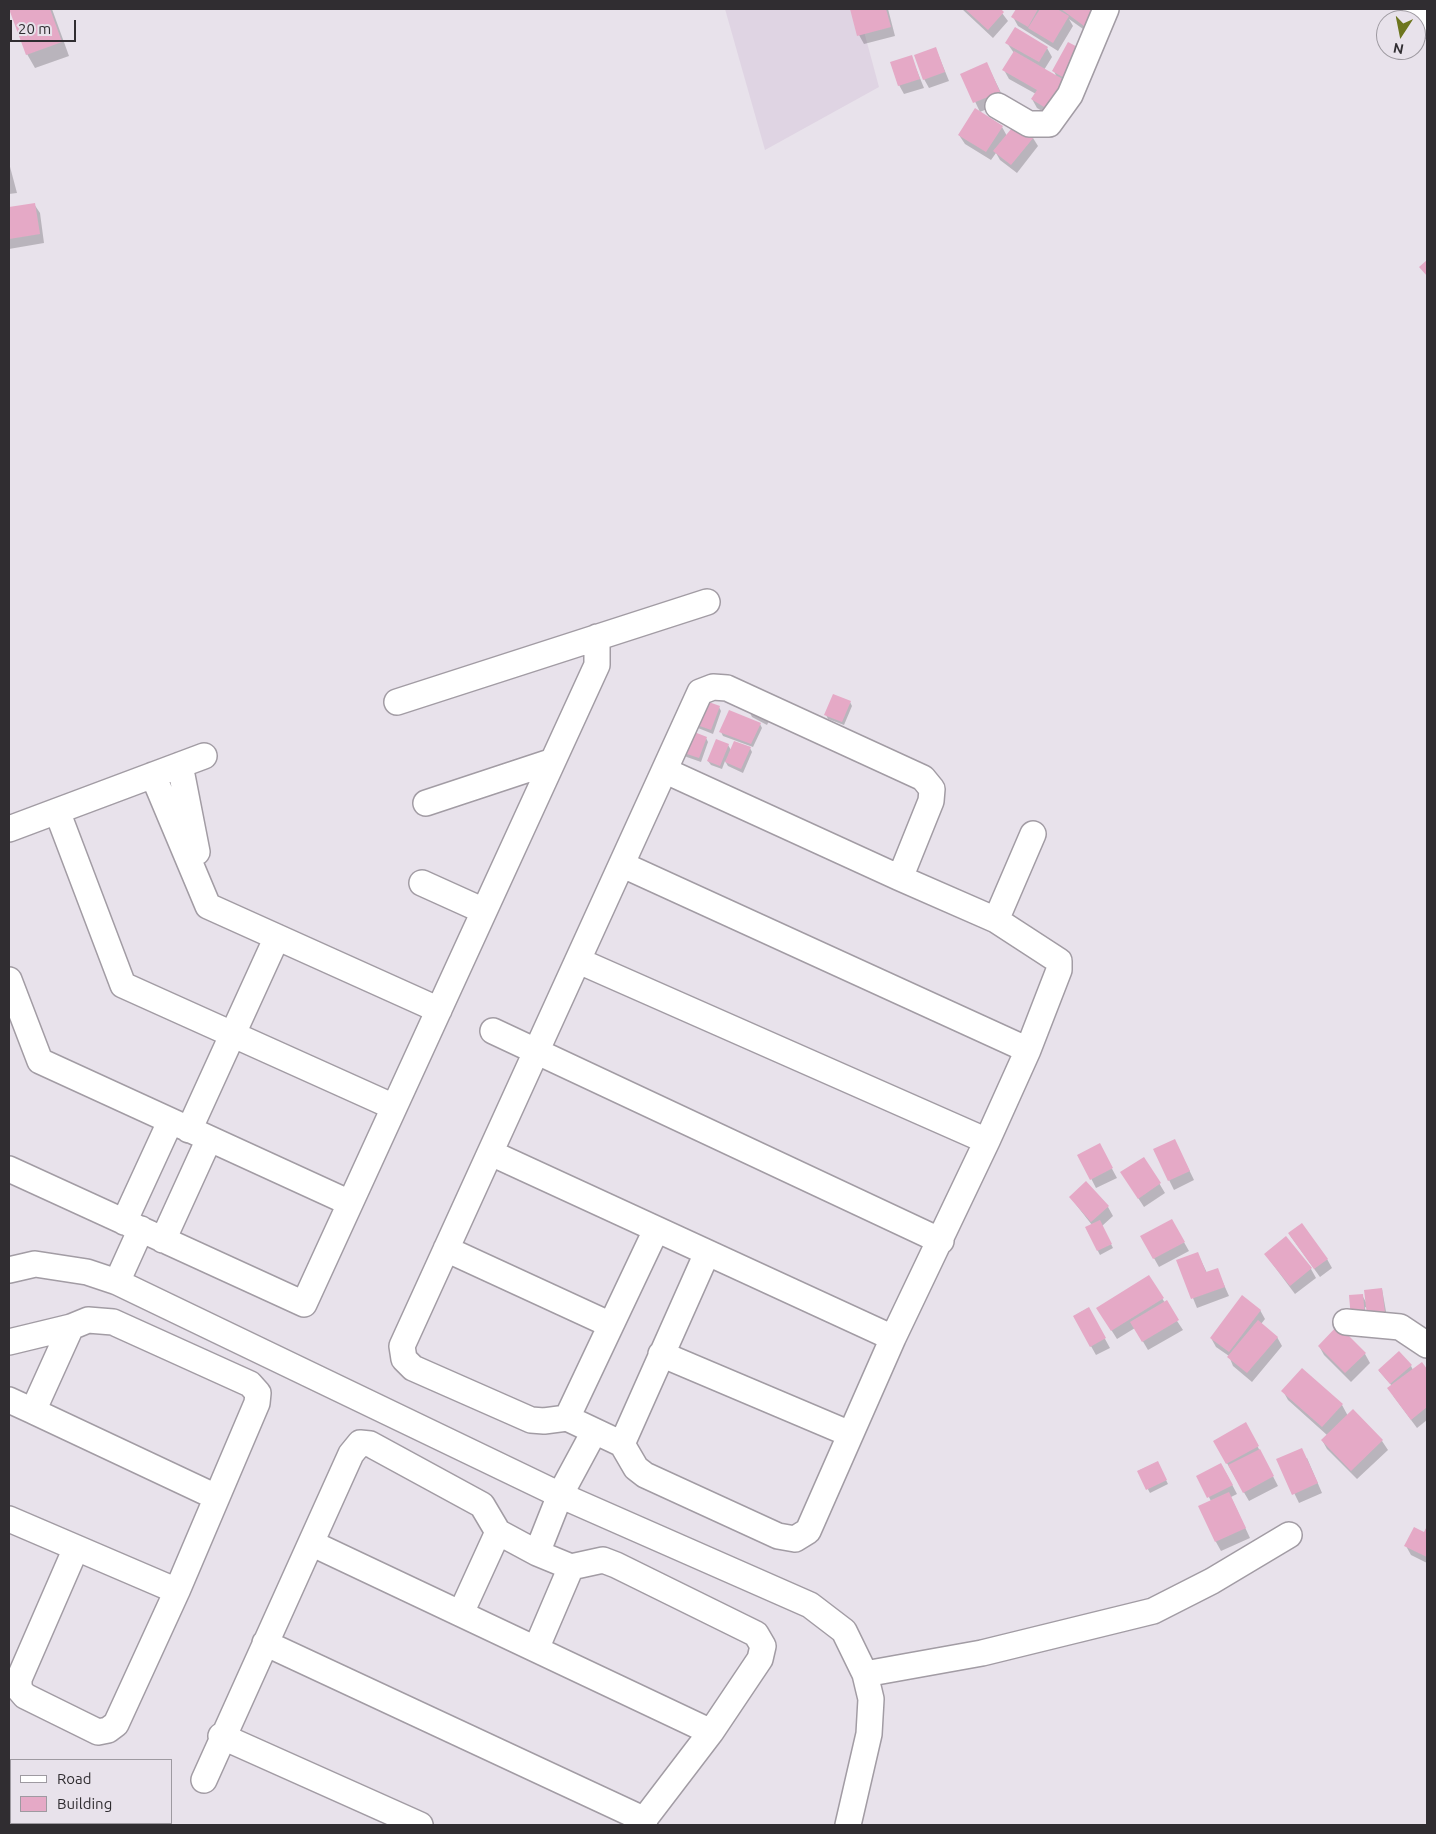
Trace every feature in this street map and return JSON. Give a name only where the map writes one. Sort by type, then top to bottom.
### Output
[{"type":"street","points":[[998,106],[1029,124],[1049,124],[1070,95],[1106,9]]},
{"type":"street","points":[[1415,9],[1427,25]]},
{"type":"street","points":[[397,702],[707,602]]},
{"type":"street","points":[[9,1169],[304,1304],[597,665],[597,637]]},
{"type":"street","points":[[666,771],[900,878],[996,920],[1058,961],[1059,970],[1028,1050],[987,1141],[941,1241],[893,1338],[808,1531],[795,1539],[778,1536],[645,1475],[636,1468],[622,1444],[567,1418],[544,1422],[531,1420],[413,1368],[404,1359],[402,1346],[666,771],[700,692],[713,687],[727,688],[923,778],[932,789],[931,801],[900,878]]},
{"type":"street","points":[[9,829],[204,756]]},
{"type":"street","points":[[426,803],[553,761]]},
{"type":"street","points":[[180,765],[208,906]]},
{"type":"street","points":[[153,775],[208,906],[439,1010]]},
{"type":"street","points":[[57,811],[124,985],[394,1107]]},
{"type":"street","points":[[996,920],[1034,834]]},
{"type":"street","points":[[623,865],[1028,1050]]},
{"type":"street","points":[[422,883],[484,911]]},
{"type":"street","points":[[117,1282],[132,1226],[189,1130],[277,937]]},
{"type":"street","points":[[579,961],[987,1141]]},
{"type":"street","points":[[9,980],[40,1061],[350,1203]]},
{"type":"street","points":[[493,1031],[941,1241]]},
{"type":"street","points":[[163,1240],[189,1130]]},
{"type":"street","points":[[491,1152],[656,1230],[893,1338]]},
{"type":"street","points":[[567,1418],[656,1230]]},
{"type":"street","points":[[446,1250],[610,1325]]},
{"type":"street","points":[[622,1444],[706,1253]]},
{"type":"street","points":[[9,1270],[35,1264],[87,1272],[117,1282],[560,1495],[810,1606],[844,1631],[865,1674],[871,1699],[869,1734],[848,1825]]},
{"type":"street","points":[[9,1339],[71,1327],[88,1320],[114,1322],[250,1384],[258,1393],[257,1403],[177,1591],[116,1724],[108,1730],[98,1732],[25,1696],[19,1689],[19,1679],[76,1548]]},
{"type":"street","points":[[1346,1322],[1400,1327],[1427,1345]]},
{"type":"street","points":[[34,1411],[71,1327]]},
{"type":"street","points":[[661,1354],[850,1434]]},
{"type":"street","points":[[9,1400],[216,1497]]},
{"type":"street","points":[[537,1552],[560,1495],[594,1432]]},
{"type":"street","points":[[204,1780],[222,1736],[351,1454],[360,1443],[370,1444],[482,1505],[498,1532],[537,1552],[571,1567],[602,1560],[616,1564],[756,1634],[763,1646],[760,1659],[711,1732],[642,1822],[265,1644]]},
{"type":"street","points":[[9,1519],[177,1591]]},
{"type":"street","points":[[461,1613],[498,1532]]},
{"type":"street","points":[[865,1674],[982,1653],[1153,1611],[1212,1581],[1289,1535]]},
{"type":"street","points":[[311,1543],[711,1732]]},
{"type":"street","points":[[536,1649],[571,1567]]},
{"type":"street","points":[[222,1736],[420,1825]]},
{"type":"shaded area","points":[[725,9],[858,9],[879,87],[765,150]]},
{"type":"building","points":[[9,9],[50,9],[62,42],[26,55]]},
{"type":"building","points":[[850,9],[886,9],[891,27],[857,36]]},
{"type":"building","points":[[965,9],[1001,9],[1004,12],[988,30]]},
{"type":"building","points":[[1016,9],[1038,9],[1028,27],[1011,17]]},
{"type":"building","points":[[1040,9],[1057,9],[1069,16],[1053,43],[1028,28]]},
{"type":"building","points":[[1061,9],[1096,9],[1084,26]]},
{"type":"building","points":[[1015,27],[1048,47],[1039,62],[1005,43]]},
{"type":"building","points":[[1068,42],[1085,51],[1070,81],[1052,71]]},
{"type":"building","points":[[936,47],[945,72],[923,80],[914,55]]},
{"type":"building","points":[[1014,51],[1066,81],[1049,110],[1031,99],[1037,90],[1002,70]]},
{"type":"building","points":[[912,55],[920,79],[898,86],[890,62]]},
{"type":"building","points":[[987,62],[1000,92],[973,103],[960,74]]},
{"type":"building","points":[[975,108],[1003,126],[986,152],[958,135]]},
{"type":"building","points":[[1016,123],[1034,137],[1011,165],[993,151]]},
{"type":"building","points":[[35,203],[40,234],[9,239],[9,207]]},
{"type":"building","points":[[1427,260],[1427,276],[1419,267]]},
{"type":"building","points":[[833,694],[851,701],[842,722],[824,715]]},
{"type":"building","points":[[703,700],[720,706],[711,730],[694,724]]},
{"type":"building","points":[[729,710],[761,723],[751,744],[719,732]]},
{"type":"building","points":[[689,730],[707,737],[699,758],[681,752]]},
{"type":"building","points":[[716,739],[729,744],[720,766],[707,761]]},
{"type":"building","points":[[734,741],[751,747],[741,769],[725,762]]},
{"type":"building","points":[[1175,1139],[1190,1171],[1168,1181],[1153,1149]]},
{"type":"building","points":[[1100,1143],[1113,1168],[1090,1180],[1077,1155]]},
{"type":"building","points":[[1144,1157],[1161,1183],[1138,1199],[1120,1172]]},
{"type":"building","points":[[1086,1181],[1109,1206],[1091,1222],[1069,1197]]},
{"type":"building","points":[[1172,1219],[1185,1242],[1153,1259],[1140,1236]]},
{"type":"building","points":[[1100,1220],[1112,1244],[1097,1251],[1085,1227]]},
{"type":"building","points":[[1302,1223],[1328,1259],[1314,1269],[1288,1233]]},
{"type":"building","points":[[1286,1236],[1312,1268],[1290,1286],[1264,1254]]},
{"type":"building","points":[[1198,1252],[1206,1272],[1218,1268],[1225,1287],[1191,1299],[1176,1260]]},
{"type":"building","points":[[1149,1275],[1164,1298],[1111,1331],[1096,1308]]},
{"type":"building","points":[[1382,1288],[1385,1313],[1367,1315],[1364,1290]]},
{"type":"building","points":[[1363,1294],[1365,1317],[1351,1319],[1349,1295]]},
{"type":"building","points":[[1242,1295],[1261,1310],[1229,1352],[1210,1338]]},
{"type":"building","points":[[1167,1300],[1179,1320],[1142,1342],[1130,1322]]},
{"type":"building","points":[[1089,1307],[1106,1338],[1090,1347],[1073,1316]]},
{"type":"building","points":[[1258,1320],[1278,1337],[1247,1373],[1227,1357]]},
{"type":"building","points":[[1338,1325],[1366,1353],[1345,1373],[1318,1346]]},
{"type":"building","points":[[1399,1351],[1412,1365],[1390,1384],[1378,1370]]},
{"type":"building","points":[[1422,1362],[1427,1369],[1427,1407],[1411,1420],[1387,1388]]},
{"type":"building","points":[[1302,1368],[1343,1404],[1322,1427],[1281,1391]]},
{"type":"building","points":[[1353,1409],[1383,1440],[1351,1471],[1321,1440]]},
{"type":"building","points":[[1246,1422],[1259,1446],[1226,1464],[1213,1441]]},
{"type":"building","points":[[1302,1448],[1318,1483],[1292,1495],[1276,1459]]},
{"type":"building","points":[[1260,1449],[1274,1476],[1243,1493],[1228,1465]]},
{"type":"building","points":[[1158,1461],[1167,1480],[1146,1490],[1137,1471]]},
{"type":"building","points":[[1221,1463],[1233,1485],[1207,1498],[1196,1476]]},
{"type":"building","points":[[1229,1492],[1246,1528],[1215,1542],[1198,1506]]},
{"type":"building","points":[[1427,1526],[1427,1557],[1404,1546],[1414,1527],[1424,1532]]}]
